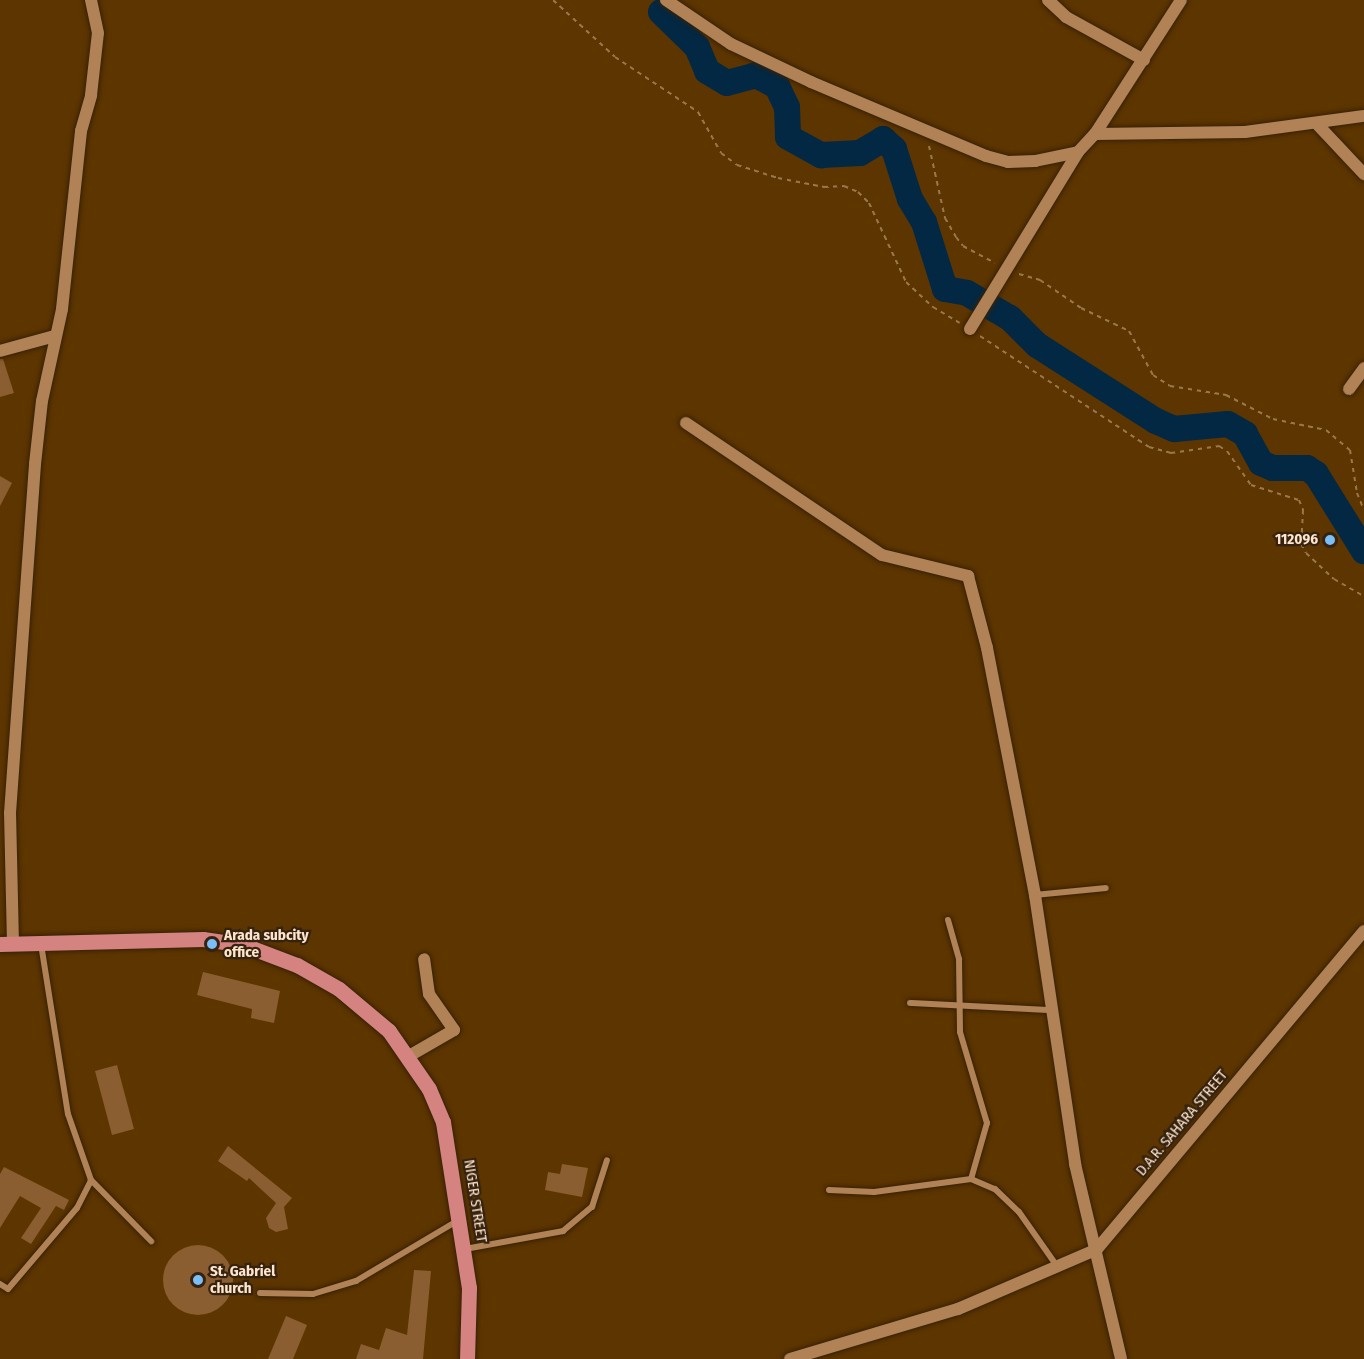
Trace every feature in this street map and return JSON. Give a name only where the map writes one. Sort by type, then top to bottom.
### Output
[{"type":"main road","name":"NIGER STREET","points":[[7,944],[203,939],[244,945],[297,965],[339,989],[389,1031],[409,1056],[442,1122],[464,1249],[470,1314],[467,1359]]},
{"type":"street","points":[[7,944],[10,813],[35,464],[56,336],[81,131],[91,95],[98,33],[91,0]]},
{"type":"street","points":[[1048,0],[1066,18],[1144,60]]},
{"type":"street","points":[[970,329],[1078,152],[1095,134],[1181,0]]},
{"type":"street","points":[[668,1],[731,44],[811,82],[1008,162],[1078,152]]},
{"type":"street","points":[[1095,134],[1245,132],[1364,116]]},
{"type":"street","points":[[1317,124],[1364,174]]},
{"type":"street","points":[[0,351],[56,336]]},
{"type":"street","points":[[1350,389],[1364,368]]},
{"type":"street","points":[[686,423],[882,555],[968,576],[987,648],[1035,895],[1050,1010],[1075,1164],[1097,1249],[1121,1359]]},
{"type":"street","name":"D.A.R. SAHARA STREET","points":[[1097,1249],[1364,931]]},
{"type":"street","points":[[409,1056],[454,1030],[429,994],[424,959]]},
{"type":"street","points":[[790,1359],[958,1309],[1097,1249]]},
{"type":"lane","points":[[1035,895],[1106,888]]},
{"type":"lane","points":[[948,920],[959,959],[960,1032],[987,1123],[971,1179]]},
{"type":"lane","points":[[41,943],[68,1114],[91,1180],[151,1241]]},
{"type":"lane","points":[[910,1003],[1050,1010]]},
{"type":"lane","points":[[464,1249],[563,1231],[592,1207],[607,1160]]},
{"type":"lane","points":[[829,1190],[874,1192],[971,1179],[995,1189],[1018,1212],[1057,1266]]},
{"type":"lane","points":[[0,1284],[8,1289],[76,1208],[91,1180]]},
{"type":"lane","points":[[260,1293],[313,1294],[356,1281],[460,1219]]},
{"type":"path","points":[[553,0],[615,57],[698,112],[721,153],[737,165],[778,178],[824,187],[844,186],[858,192],[869,203],[906,282],[933,307],[1149,447],[1171,453],[1219,446],[1227,451],[1251,485],[1299,500],[1303,510],[1301,544],[1306,553],[1334,579],[1364,596]]},
{"type":"path","points":[[922,128],[934,159],[945,218],[963,246],[1006,269],[1040,280],[1081,308],[1129,331],[1153,375],[1170,386],[1226,395],[1273,419],[1326,430],[1350,450],[1357,493],[1364,510]]},
{"type":"building","points":[[0,359],[3,359],[14,393],[0,397]]},
{"type":"building","points":[[0,476],[12,483],[0,506]]},
{"type":"building","points":[[203,972],[280,991],[274,1023],[251,1018],[252,1009],[197,995]]},
{"type":"building","points":[[117,1065],[134,1129],[112,1135],[95,1071]]},
{"type":"building","points":[[228,1146],[292,1198],[284,1207],[288,1229],[276,1232],[269,1228],[266,1218],[276,1203],[249,1178],[247,1181],[218,1161]]},
{"type":"building","points":[[562,1164],[588,1168],[582,1197],[545,1190],[548,1172],[560,1174]]},
{"type":"building","points":[[4,1167],[69,1200],[64,1210],[56,1206],[31,1244],[21,1238],[41,1208],[20,1196],[0,1228],[0,1174]]},
{"type":"building","name":"St. Gabriel church","points":[[205,1245],[218,1251],[227,1260],[231,1266],[233,1280],[231,1294],[223,1305],[212,1313],[191,1315],[173,1305],[165,1294],[163,1273],[173,1255],[184,1247]]},
{"type":"building","points":[[414,1270],[431,1271],[423,1359],[356,1359],[361,1344],[379,1350],[386,1328],[407,1335]]},
{"type":"building","points":[[286,1316],[307,1325],[293,1359],[268,1359]]},
{"type":"waterway","points":[[661,12],[697,47],[707,71],[727,83],[756,75],[777,86],[787,107],[788,137],[821,155],[860,153],[883,139],[894,149],[910,199],[924,222],[945,289],[967,293],[1010,318],[1037,345],[1156,421],[1174,429],[1228,424],[1245,434],[1261,463],[1273,468],[1307,468],[1316,474],[1364,551]]},
{"type":"place","name":"112096","points":[[1330,540]]},
{"type":"place","name":"Arada subcity office","points":[[212,944]]},
{"type":"place","name":"St. Gabriel church","points":[[198,1280]]}]
